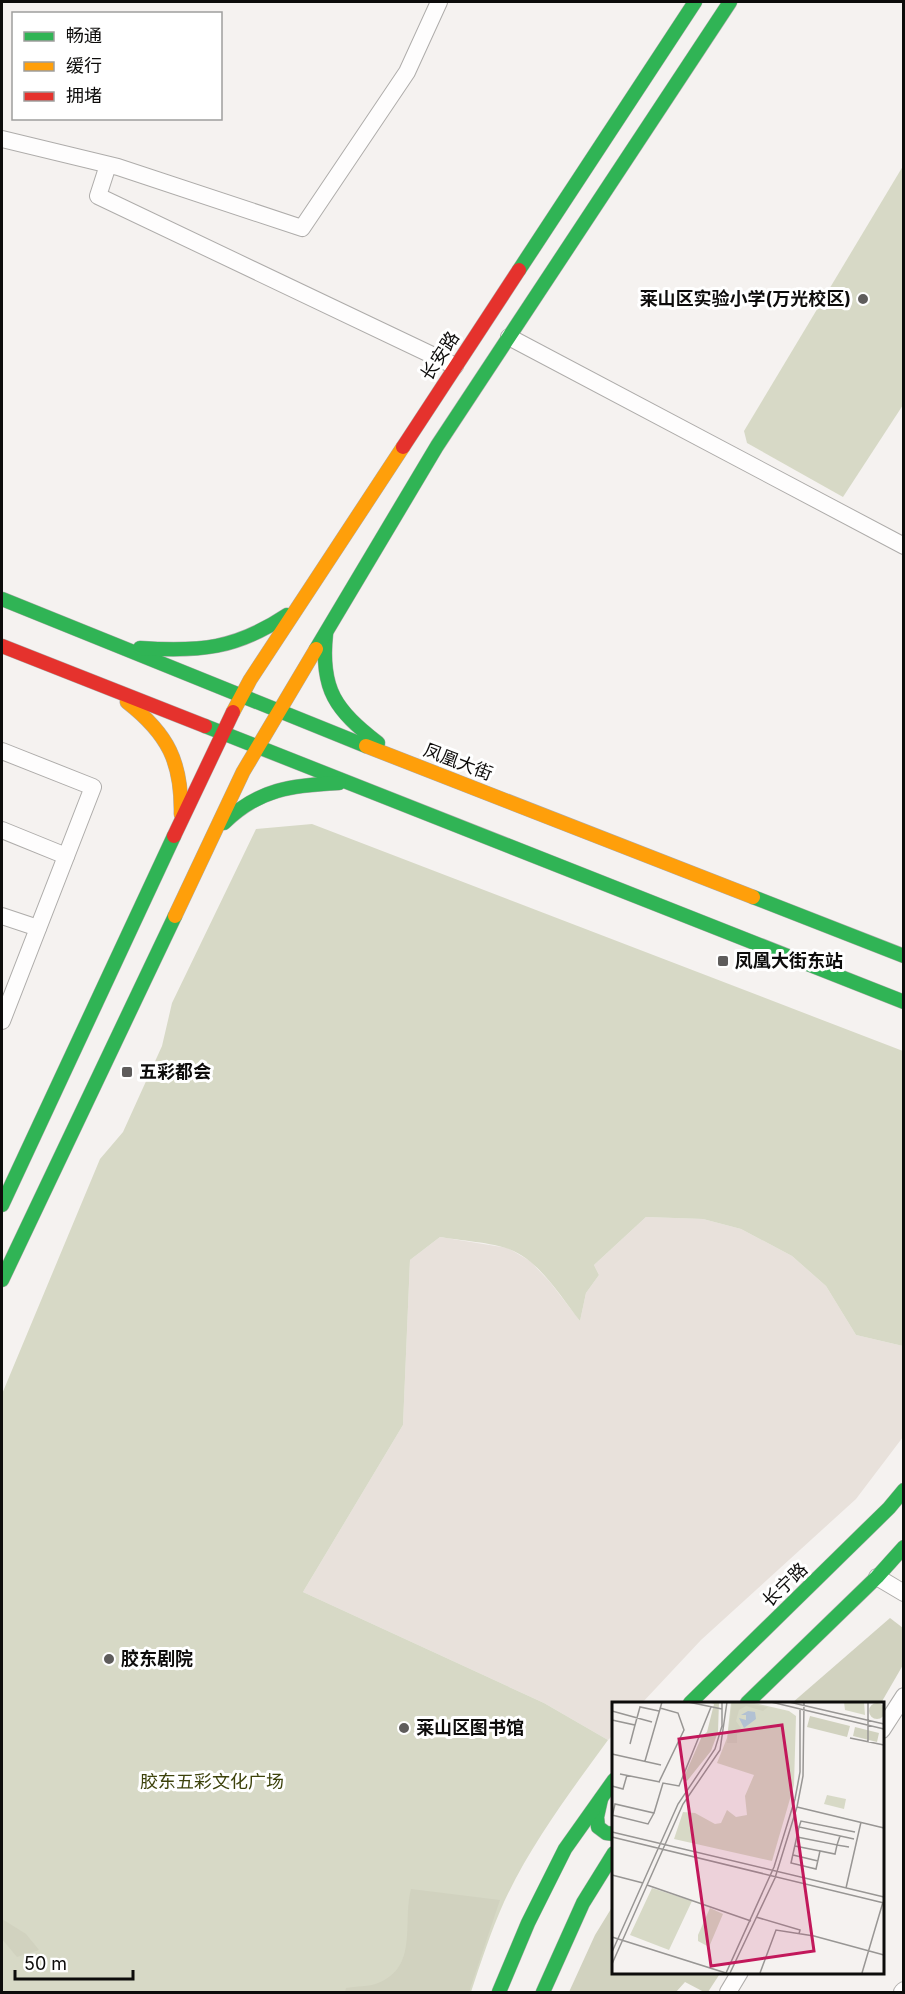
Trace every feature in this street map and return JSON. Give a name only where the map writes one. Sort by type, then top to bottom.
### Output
[{"type":"street","points":[[2,139],[108,165],[302,228],[407,72],[439,2]]},
{"type":"street","name":"长安路","points":[[2,1205],[222,734],[250,680],[694,2]]},
{"type":"street","points":[[2,1280],[243,772],[437,446],[730,2]]},
{"type":"street","points":[[108,165],[98,196],[455,366]]},
{"type":"street","points":[[509,337],[903,546]]},
{"type":"street","name":"凤凰大街","points":[[2,599],[279,712],[903,956]]},
{"type":"street","points":[[116,646],[176,651],[219,648],[266,631],[298,607]]},
{"type":"street","points":[[327,631],[324,652],[327,677],[333,697],[347,717],[395,757]]},
{"type":"street","points":[[2,646],[903,1002]]},
{"type":"street","points":[[109,688],[138,709],[162,734],[178,766],[183,794],[181,821]]},
{"type":"street","points":[[2,751],[93,787],[3,1012]]},
{"type":"street","points":[[213,835],[236,809],[253,798],[275,790],[309,784],[346,782]]},
{"type":"street","points":[[2,830],[66,856]]},
{"type":"street","points":[[2,916],[38,928]]},
{"type":"street","name":"长宁路","points":[[691,1702],[889,1508],[903,1490]]},
{"type":"street","points":[[748,1702],[877,1577],[903,1547]]},
{"type":"street","points":[[877,1577],[903,1593]]},
{"type":"street","points":[[884,1727],[903,1696]]},
{"type":"street","points":[[499,1992],[528,1923],[565,1849],[612,1783]]},
{"type":"street","points":[[601,1798],[595,1818],[604,1832],[612,1834]]},
{"type":"street","points":[[543,1992],[583,1903],[612,1856]]},
{"type":"street","points":[[728,1992],[739,1973]]},
{"type":"shaded area","points":[[646,1217],[703,1219],[741,1229],[792,1256],[826,1286],[856,1335],[903,1346],[903,1437],[856,1499],[701,1640],[643,1702],[612,1702],[612,1736],[608,1740],[544,1703],[303,1592],[403,1425],[410,1260],[440,1237],[508,1248],[530,1261],[550,1282],[580,1321],[586,1293],[599,1275],[594,1265]]},
{"type":"green space","name":"莱山区实验小学(万光校区)","points":[[903,166],[903,405],[843,497],[747,443],[744,431]]},
{"type":"green space","name":"胶东五彩文化广场","points":[[312,824],[903,1051],[903,1346],[856,1335],[826,1286],[792,1256],[741,1229],[703,1219],[646,1217],[594,1265],[599,1275],[586,1293],[580,1321],[540,1270],[520,1255],[494,1245],[440,1237],[410,1260],[403,1425],[303,1592],[544,1703],[608,1740],[526,1860],[504,1902],[471,1992],[2,1992],[2,1394],[100,1159],[123,1132],[162,1046],[172,1003],[256,829]]},
{"type":"green space","points":[[890,1618],[903,1628],[903,1665],[882,1702],[793,1702]]},
{"type":"green space","points":[[411,1889],[500,1900],[469,1992],[345,1992],[346,1988],[378,1983],[391,1976],[399,1966],[406,1943]]},
{"type":"green space","points":[[612,1907],[612,1973],[720,1973],[708,1992],[685,1982],[676,1992],[569,1992],[595,1935]]},
{"type":"green space","points":[[2,1919],[26,1934],[39,1950],[17,1957],[2,1939]]},
{"type":"traffic: fast","points":[[519,270],[695,2]]},
{"type":"traffic: fast","points":[[316,649],[437,446],[730,2]]},
{"type":"traffic: fast","points":[[2,599],[366,746]]},
{"type":"traffic: fast","points":[[140,648],[181,649],[217,646],[251,635],[287,615]]},
{"type":"traffic: fast","points":[[326,634],[326,670],[334,697],[351,720],[378,743]]},
{"type":"traffic: fast","points":[[205,726],[904,1002]]},
{"type":"traffic: fast","points":[[224,823],[250,803],[277,791],[306,785],[339,783]]},
{"type":"traffic: fast","points":[[2,1205],[174,836]]},
{"type":"traffic: fast","points":[[753,897],[904,956]]},
{"type":"traffic: fast","points":[[2,1280],[175,916]]},
{"type":"traffic: fast","points":[[691,1702],[889,1508],[904,1490]]},
{"type":"traffic: fast","points":[[748,1702],[877,1577],[904,1547]]},
{"type":"traffic: fast","points":[[499,1992],[528,1923],[565,1849],[612,1783]]},
{"type":"traffic: fast","points":[[601,1799],[597,1817],[598,1827],[606,1833],[612,1834]]},
{"type":"traffic: fast","points":[[543,1992],[583,1903],[612,1856]]},
{"type":"traffic: slow","points":[[233,712],[250,680],[403,447]]},
{"type":"traffic: slow","points":[[175,916],[243,772],[316,649]]},
{"type":"traffic: slow","points":[[127,702],[153,726],[170,750],[179,779],[181,814]]},
{"type":"traffic: slow","points":[[366,746],[753,897]]},
{"type":"traffic: jam","points":[[403,447],[519,270]]},
{"type":"traffic: jam","points":[[2,646],[205,726]]},
{"type":"traffic: jam","points":[[174,836],[233,712]]},
{"type":"place","name":"莱山区实验小学(万光校区)","points":[[863,299]]},
{"type":"place","name":"凤凰大街东站","points":[[723,961]]},
{"type":"place","name":"五彩都会","points":[[127,1072]]},
{"type":"place","name":"胶东剧院","points":[[109,1659]]},
{"type":"place","name":"莱山区图书馆","points":[[404,1728]]}]
